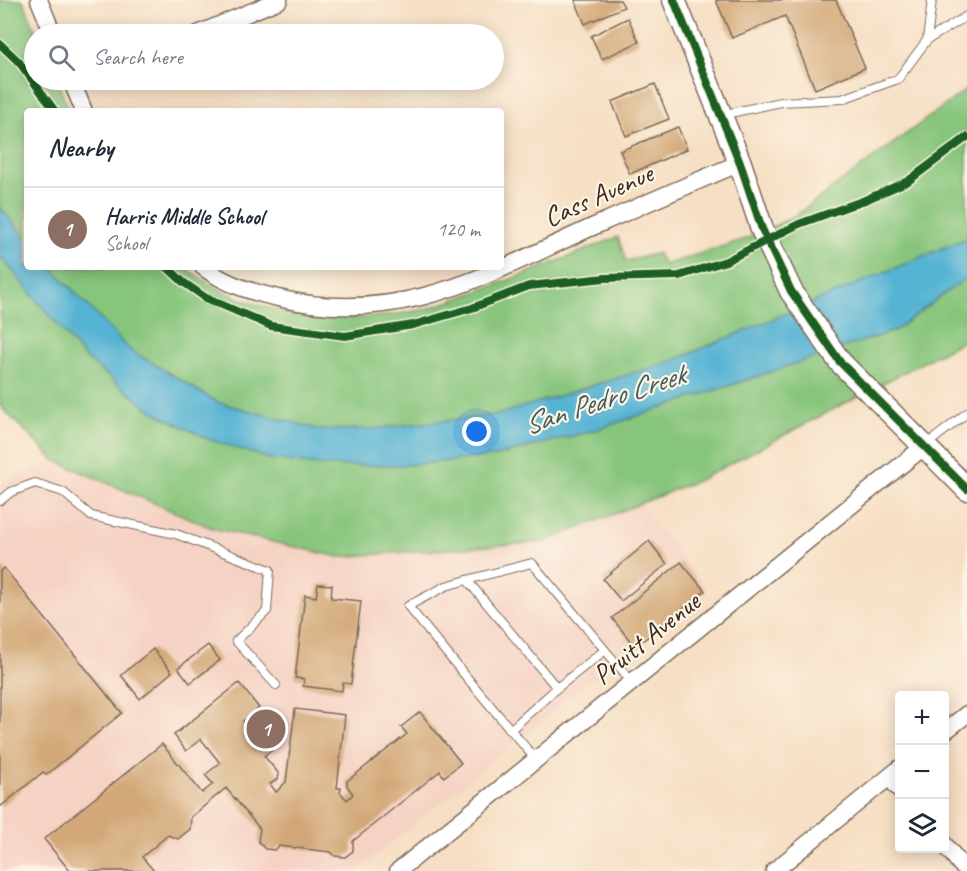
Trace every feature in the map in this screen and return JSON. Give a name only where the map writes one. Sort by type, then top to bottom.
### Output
[{"type":"main road","points":[[674,0],[740,163],[762,229],[791,291],[840,362],[926,445],[967,489]]},
{"type":"street","points":[[39,0],[49,24]]},
{"type":"street","points":[[222,24],[279,0]]},
{"type":"street","points":[[75,90],[83,108]]},
{"type":"street","name":"Cass Avenue","points":[[504,265],[740,163]]},
{"type":"street","name":"Cass Avenue","points":[[207,270],[217,278],[266,295],[311,306],[369,308],[438,294],[493,270]]},
{"type":"street","name":"Pruitt Avenue","points":[[398,871],[926,445]]},
{"type":"street","points":[[949,729],[967,714]]},
{"type":"street","points":[[774,871],[895,779]]},
{"type":"street","points":[[949,849],[966,871]]},
{"type":"lane","points":[[927,40],[932,0]]},
{"type":"lane","points":[[721,115],[781,102],[842,99],[898,79],[927,40],[967,16]]},
{"type":"lane","points":[[926,445],[967,413]]},
{"type":"lane","points":[[0,501],[10,492],[35,483],[63,492],[91,516],[176,534],[270,570],[267,611],[236,640],[276,685]]},
{"type":"lane","points":[[537,761],[408,606],[446,586],[532,563],[633,683]]},
{"type":"lane","points":[[467,580],[557,688]]},
{"type":"lane","points":[[510,730],[557,688],[605,650]]},
{"type":"shaded area","points":[[54,460],[212,528],[547,541],[641,504],[706,587],[357,871],[0,871],[0,484]]},
{"type":"green space","points":[[0,0],[23,0],[33,24],[24,24],[24,90],[61,90],[69,108],[24,108],[24,270],[190,270],[238,298],[267,308],[328,317],[359,318],[390,315],[437,306],[618,237],[626,261],[658,253],[664,265],[743,240],[792,218],[967,89],[967,339],[699,480],[544,542],[339,557],[212,528],[54,460],[0,406]]},
{"type":"water","name":"San Pedro Creek","points":[[0,207],[24,235],[24,270],[54,270],[129,349],[217,402],[321,430],[371,429],[497,415],[672,361],[967,238],[967,277],[894,331],[595,430],[492,457],[406,465],[326,466],[270,459],[208,439],[152,411],[85,358],[0,256]]},
{"type":"building","points":[[575,0],[620,0],[624,7],[585,24]]},
{"type":"building","points":[[716,0],[836,0],[865,68],[815,89],[785,16],[732,38]]},
{"type":"building","points":[[628,18],[639,42],[602,59],[591,36]]},
{"type":"building","points":[[655,84],[669,119],[626,136],[612,102]]},
{"type":"building","points":[[678,127],[687,149],[630,174],[620,151]]},
{"type":"building","points":[[649,541],[667,564],[621,601],[603,579]]},
{"type":"building","points":[[681,562],[705,591],[635,647],[612,618]]},
{"type":"building","points":[[4,568],[122,713],[46,775],[43,772],[0,807],[0,571]]},
{"type":"building","points":[[318,584],[332,585],[331,598],[361,601],[351,684],[343,683],[342,691],[303,686],[304,679],[295,678],[305,595],[316,597]]},
{"type":"building","points":[[208,645],[220,660],[190,683],[178,668]]},
{"type":"building","points":[[153,649],[172,672],[140,699],[121,675]]},
{"type":"building","points":[[239,683],[259,708],[243,721],[254,735],[258,732],[272,750],[264,756],[279,774],[278,779],[270,784],[276,792],[286,782],[295,709],[345,715],[337,788],[341,788],[340,792],[347,800],[353,794],[347,786],[347,781],[407,734],[401,727],[420,712],[461,763],[444,777],[440,771],[353,841],[353,851],[345,857],[335,856],[331,852],[279,846],[275,850],[265,849],[258,841],[260,829],[226,788],[191,817],[190,829],[178,839],[168,835],[142,857],[154,871],[70,871],[44,839],[162,744],[202,793],[213,784],[205,775],[220,763],[201,739],[186,751],[174,735]]},
{"type":"cycle path","points":[[674,0],[740,163],[762,229],[791,291],[840,362],[967,489]]},
{"type":"cycle path","points":[[0,44],[24,69]]},
{"type":"cycle path","points":[[40,90],[53,108]]},
{"type":"cycle path","points":[[170,270],[206,298],[271,326],[345,336],[413,325],[472,308],[529,286],[605,278],[679,276],[726,261],[799,224],[865,200],[908,181],[967,137]]},
{"type":"place","name":"Harris Middle School","points":[[266,729]]}]
